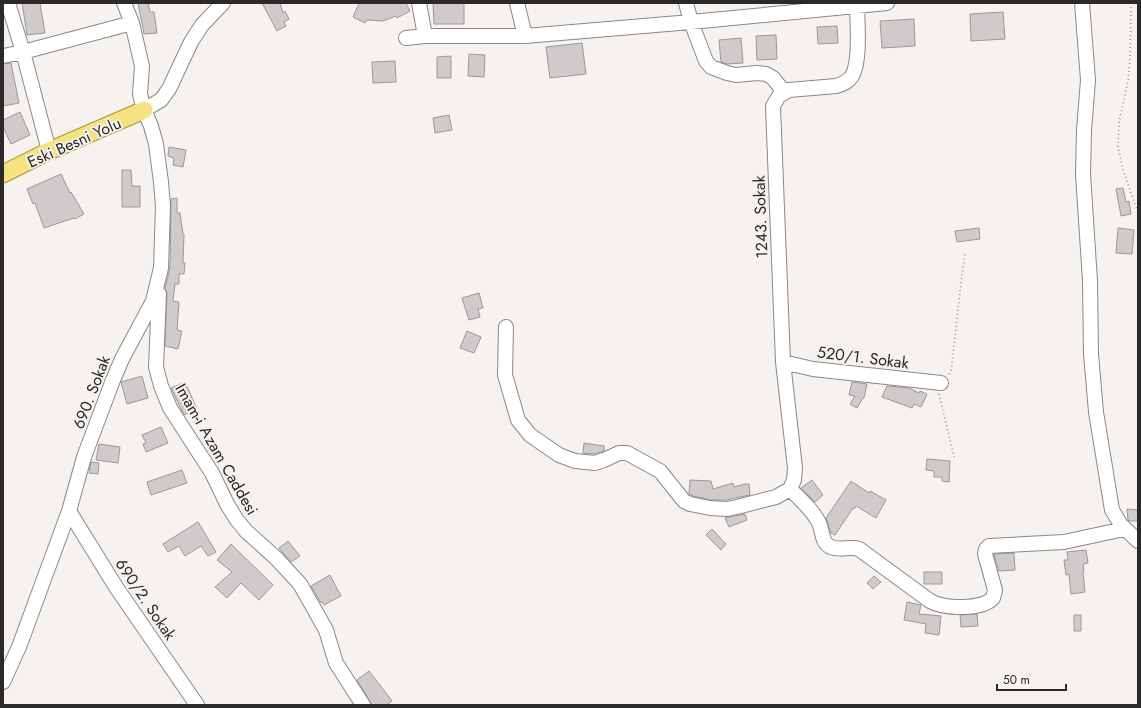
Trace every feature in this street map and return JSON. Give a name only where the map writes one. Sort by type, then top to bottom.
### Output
[{"type":"main road","name":"Eski Besni Yolu","points":[[3,174],[49,151],[144,110]]},
{"type":"street","points":[[8,3],[23,52],[49,151]]},
{"type":"street","name":"690. Sokak","points":[[3,682],[19,647],[69,511],[84,457],[113,380],[122,359],[153,301],[161,268],[163,206],[162,182],[156,144],[140,94],[142,66],[132,23],[124,3]]},
{"type":"street","points":[[144,110],[161,100],[169,89],[175,73],[191,42],[202,25],[223,3]]},
{"type":"street","points":[[419,3],[425,36]]},
{"type":"street","points":[[517,3],[525,36]]},
{"type":"street","points":[[686,3],[691,22],[706,61],[711,67],[723,72],[736,74],[766,74],[773,78],[784,92],[789,90],[836,86],[842,84],[852,76],[857,48],[857,4]]},
{"type":"street","points":[[406,38],[425,36],[525,36],[691,22],[857,4],[887,3]]},
{"type":"street","points":[[1082,3],[1088,80],[1084,130],[1083,174],[1089,255],[1092,374],[1096,412],[1110,503],[1114,516],[1124,529],[1138,540]]},
{"type":"street","points":[[3,56],[132,23]]},
{"type":"street","name":"1243. Sokak","points":[[784,92],[776,100],[773,112],[783,362],[795,468],[794,480],[790,489]]},
{"type":"street","name":"Imam-i Azam Caddesi","points":[[161,268],[156,367],[161,386],[170,408],[212,473],[228,506],[237,520],[246,531],[276,558],[300,584],[326,630],[336,663],[363,705]]},
{"type":"street","points":[[506,327],[506,379],[518,420],[530,435],[560,455],[583,462],[599,462],[619,453],[627,453],[660,471],[684,501],[690,504],[710,508],[727,509],[776,497],[790,489],[816,517],[824,541],[830,547],[838,549],[859,549],[930,602],[941,606],[948,607],[980,604],[986,603],[993,598],[995,590],[985,554],[986,550],[990,546],[1064,542],[1124,529]]},
{"type":"street","name":"520/1. Sokak","points":[[783,362],[814,369],[940,383]]},
{"type":"street","name":"690/2. Sokak","points":[[69,511],[116,586],[197,705]]},
{"type":"path","points":[[1131,3],[1130,59],[1128,81],[1119,122],[1118,146],[1123,170],[1138,213]]},
{"type":"path","points":[[954,457],[938,390],[940,383],[947,379],[951,371],[956,339],[958,300],[965,254]]},
{"type":"building","points":[[22,3],[40,3],[45,33],[27,35]]},
{"type":"building","points":[[138,3],[148,3],[150,12],[154,12],[157,33],[144,34]]},
{"type":"building","points":[[262,3],[280,3],[283,13],[285,11],[289,19],[284,22],[286,26],[277,31]]},
{"type":"building","points":[[359,3],[406,3],[410,11],[397,18],[396,16],[383,21],[367,20],[365,23],[353,17]]},
{"type":"building","points":[[433,3],[464,3],[464,24],[434,24]]},
{"type":"building","points":[[1003,12],[1005,39],[971,41],[970,14]]},
{"type":"building","points":[[914,19],[915,46],[882,48],[880,21]]},
{"type":"building","points":[[837,26],[838,43],[818,44],[817,27]]},
{"type":"building","points":[[776,35],[777,59],[757,60],[756,36]]},
{"type":"building","points":[[741,38],[743,63],[727,64],[721,62],[719,40]]},
{"type":"building","points":[[582,43],[586,74],[550,78],[546,47]]},
{"type":"building","points":[[469,54],[485,55],[484,77],[468,76]]},
{"type":"building","points":[[451,56],[451,78],[437,78],[437,57]]},
{"type":"building","points":[[395,61],[396,82],[373,83],[372,62]]},
{"type":"building","points":[[11,63],[19,103],[3,106],[3,64]]},
{"type":"building","points":[[20,112],[30,135],[11,144],[3,127],[3,120]]},
{"type":"building","points":[[449,115],[452,130],[435,133],[433,118]]},
{"type":"building","points":[[169,147],[186,150],[183,167],[173,165],[174,158],[168,156]]},
{"type":"building","points":[[122,170],[131,170],[132,186],[140,186],[140,207],[122,207]]},
{"type":"building","points":[[61,174],[70,193],[71,192],[84,214],[75,219],[74,218],[44,228],[35,203],[33,204],[27,189]]},
{"type":"building","points":[[1123,188],[1126,202],[1129,201],[1131,214],[1121,216],[1116,189]]},
{"type":"building","points":[[177,198],[177,213],[180,213],[184,234],[183,263],[185,263],[184,274],[179,274],[179,284],[175,284],[173,301],[179,302],[177,330],[182,331],[178,349],[165,346],[167,294],[165,288],[170,268],[171,199]]},
{"type":"building","points":[[979,228],[980,239],[957,242],[955,231]]},
{"type":"building","points":[[1118,228],[1134,230],[1132,254],[1116,253]]},
{"type":"building","points":[[479,293],[483,308],[478,309],[480,317],[469,320],[462,298]]},
{"type":"building","points":[[467,331],[481,337],[474,353],[460,348]]},
{"type":"building","points":[[142,376],[148,398],[127,404],[121,382]]},
{"type":"building","points":[[185,382],[197,409],[184,415],[171,388]]},
{"type":"building","points":[[852,382],[867,384],[864,398],[857,408],[850,404],[855,396],[849,395]]},
{"type":"building","points":[[887,386],[909,388],[919,393],[920,391],[927,394],[921,407],[914,404],[912,408],[882,397]]},
{"type":"building","points":[[161,427],[168,443],[146,452],[143,444],[146,443],[142,435]]},
{"type":"building","points":[[584,443],[604,446],[604,451],[594,454],[583,453]]},
{"type":"building","points":[[99,444],[120,447],[118,463],[96,460]]},
{"type":"building","points":[[927,459],[950,461],[949,482],[942,481],[942,477],[934,477],[934,471],[926,470]]},
{"type":"building","points":[[91,462],[99,463],[98,474],[89,473]]},
{"type":"building","points":[[182,470],[187,483],[151,495],[147,482]]},
{"type":"building","points":[[690,480],[711,481],[713,489],[733,483],[734,487],[749,484],[750,495],[726,500],[711,500],[693,496],[689,494]]},
{"type":"building","points":[[812,480],[823,495],[815,502],[801,488]]},
{"type":"building","points":[[851,481],[869,493],[870,491],[886,500],[876,518],[856,506],[854,509],[853,508],[835,535],[831,533],[826,518]]},
{"type":"building","points":[[1127,509],[1138,510],[1138,521],[1128,520]]},
{"type":"building","points":[[745,514],[747,520],[729,527],[725,518]]},
{"type":"building","points":[[198,522],[216,552],[208,556],[201,546],[185,556],[179,546],[168,552],[163,544]]},
{"type":"building","points":[[712,529],[726,544],[721,550],[706,535]]},
{"type":"building","points":[[288,541],[300,556],[291,562],[279,548]]},
{"type":"building","points":[[231,544],[273,585],[259,600],[241,583],[227,598],[215,587],[232,572],[217,560]]},
{"type":"building","points":[[1086,550],[1088,563],[1083,564],[1085,592],[1071,594],[1069,574],[1066,575],[1064,560],[1068,560],[1067,552]]},
{"type":"building","points":[[1014,553],[1015,570],[999,571],[994,554]]},
{"type":"building","points":[[924,572],[942,572],[942,584],[924,584]]},
{"type":"building","points":[[330,575],[341,596],[324,605],[322,602],[321,603],[311,586]]},
{"type":"building","points":[[874,576],[881,582],[873,589],[867,583]]},
{"type":"building","points":[[907,602],[921,605],[919,614],[941,616],[939,635],[925,633],[926,624],[904,620]]},
{"type":"building","points":[[977,614],[978,626],[961,627],[960,615]]},
{"type":"building","points":[[1074,615],[1081,615],[1081,631],[1074,631]]},
{"type":"building","points":[[369,671],[392,701],[386,705],[372,705],[357,680]]}]
